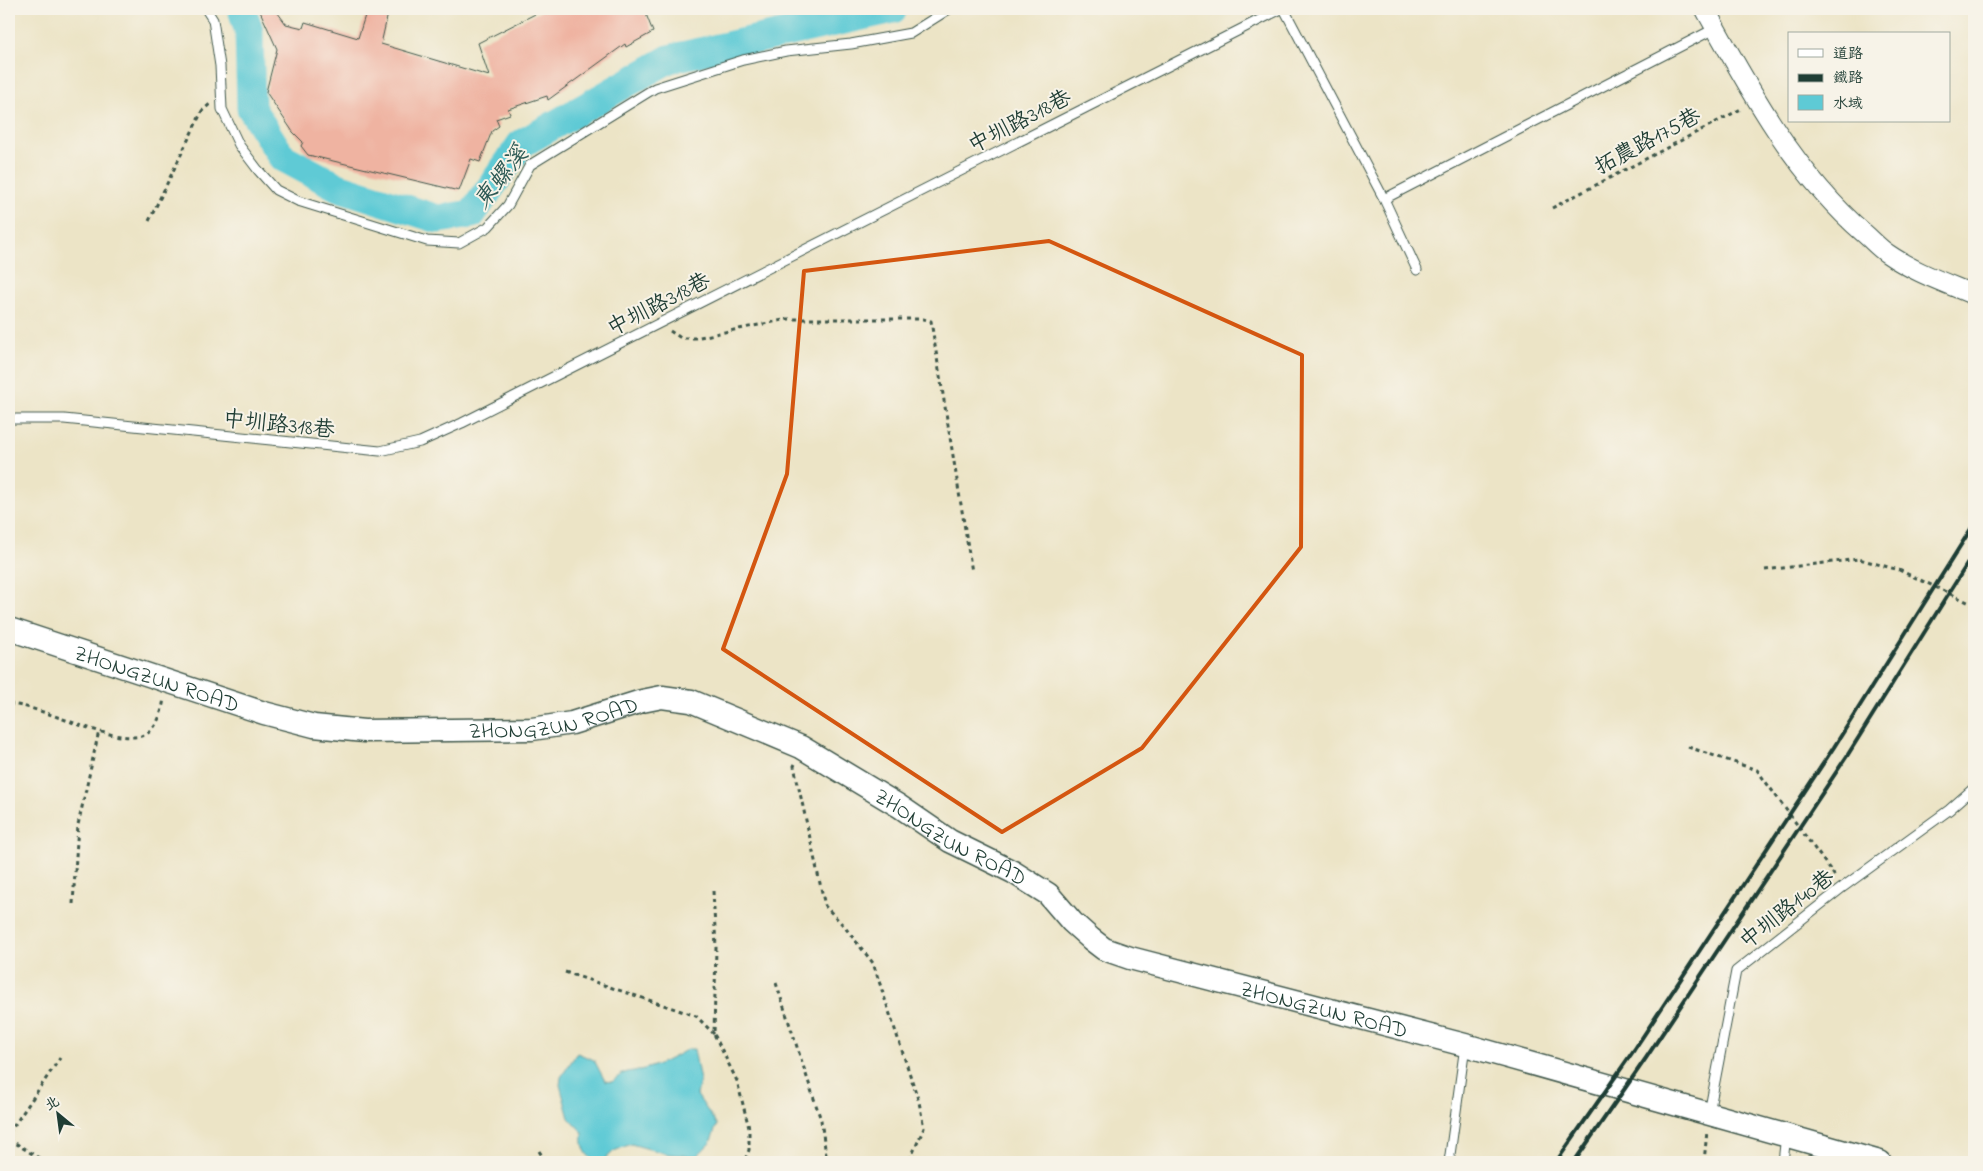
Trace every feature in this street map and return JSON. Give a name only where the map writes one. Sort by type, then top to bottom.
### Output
[{"type":"street","points":[[1705,9],[1757,101],[1810,176],[1843,215],[1888,254],[1929,276],[1974,295]]},
{"type":"street","name":"ZHONGZUN ROAD","points":[[9,629],[264,713],[314,726],[364,731],[532,729],[572,723],[642,700],[662,697],[700,704],[801,747],[898,806],[950,841],[1014,872],[1048,894],[1072,922],[1104,949],[1130,958],[1465,1045],[1880,1162]]},
{"type":"lane","points":[[206,9],[213,20],[220,66],[222,110],[239,145],[276,190],[298,201],[428,241],[459,243],[488,227],[508,206],[530,165],[655,88],[743,60],[911,33],[949,9]]},
{"type":"lane","points":[[1283,9],[1384,199],[1418,270]]},
{"type":"lane","name":"中圳路318巷","points":[[9,419],[64,419],[380,451],[420,442],[462,423],[1283,9]]},
{"type":"lane","points":[[1384,199],[1716,28]]},
{"type":"lane","name":"中圳路140巷","points":[[1709,1113],[1736,971],[1843,887],[1950,810],[1974,788]]},
{"type":"lane","points":[[1449,1162],[1465,1045]]},
{"type":"lane","points":[[1783,1162],[1786,1135]]},
{"type":"path","points":[[149,221],[202,111],[221,94]]},
{"type":"path","name":"拓農路175巷","points":[[1552,208],[1757,101]]},
{"type":"path","points":[[660,323],[681,338],[695,338],[788,319],[923,319],[931,322],[972,572]]},
{"type":"path","points":[[1765,570],[1858,559],[1899,570],[1974,605]]},
{"type":"path","points":[[9,704],[23,705],[99,731],[122,736],[141,736],[150,731],[162,712],[165,680]]},
{"type":"path","points":[[73,904],[78,825],[99,731]]},
{"type":"path","points":[[801,747],[794,766],[825,906],[844,925],[873,963],[919,1102],[924,1128],[910,1157],[903,1162]]},
{"type":"path","points":[[1688,747],[1757,770],[1843,887]]},
{"type":"path","points":[[714,891],[716,948],[714,1034]]},
{"type":"path","points":[[564,972],[696,1016],[714,1034],[737,1081],[749,1128],[749,1150],[744,1162]]},
{"type":"path","points":[[776,984],[821,1120],[827,1162]]},
{"type":"path","points":[[9,1133],[60,1058]]},
{"type":"path","points":[[1704,1162],[1709,1113]]},
{"type":"path","points":[[9,1139],[45,1162]]},
{"type":"path","points":[[539,1151],[546,1162]]},
{"type":"highlighted area","points":[[1049,241],[1302,355],[1301,547],[1142,748],[1002,832],[723,649],[787,474],[804,271]]},
{"type":"water","points":[[688,1049],[694,1049],[700,1081],[697,1095],[717,1125],[710,1143],[697,1156],[667,1154],[631,1144],[614,1151],[602,1162],[592,1159],[584,1148],[583,1133],[569,1118],[560,1085],[561,1077],[577,1053],[594,1060],[605,1081],[612,1082],[624,1073],[656,1065]]},
{"type":"building","points":[[259,9],[275,9],[286,24],[303,28],[305,22],[358,38],[367,9],[389,9],[381,44],[489,76],[478,43],[545,9],[644,9],[653,32],[626,47],[625,44],[548,100],[547,96],[508,109],[510,114],[496,119],[499,126],[492,131],[480,162],[471,159],[459,191],[308,155],[301,146],[303,142],[293,132],[266,92],[277,49]]},
{"type":"waterway","name":"東螺溪","points":[[242,9],[249,32],[251,108],[282,157],[338,187],[438,219],[472,214],[521,144],[669,59],[893,9]]},
{"type":"railway","points":[[1556,1162],[1634,1050],[1834,747],[1974,524]]},
{"type":"railway","points":[[1574,1162],[1646,1058],[1847,756],[1974,553]]}]
